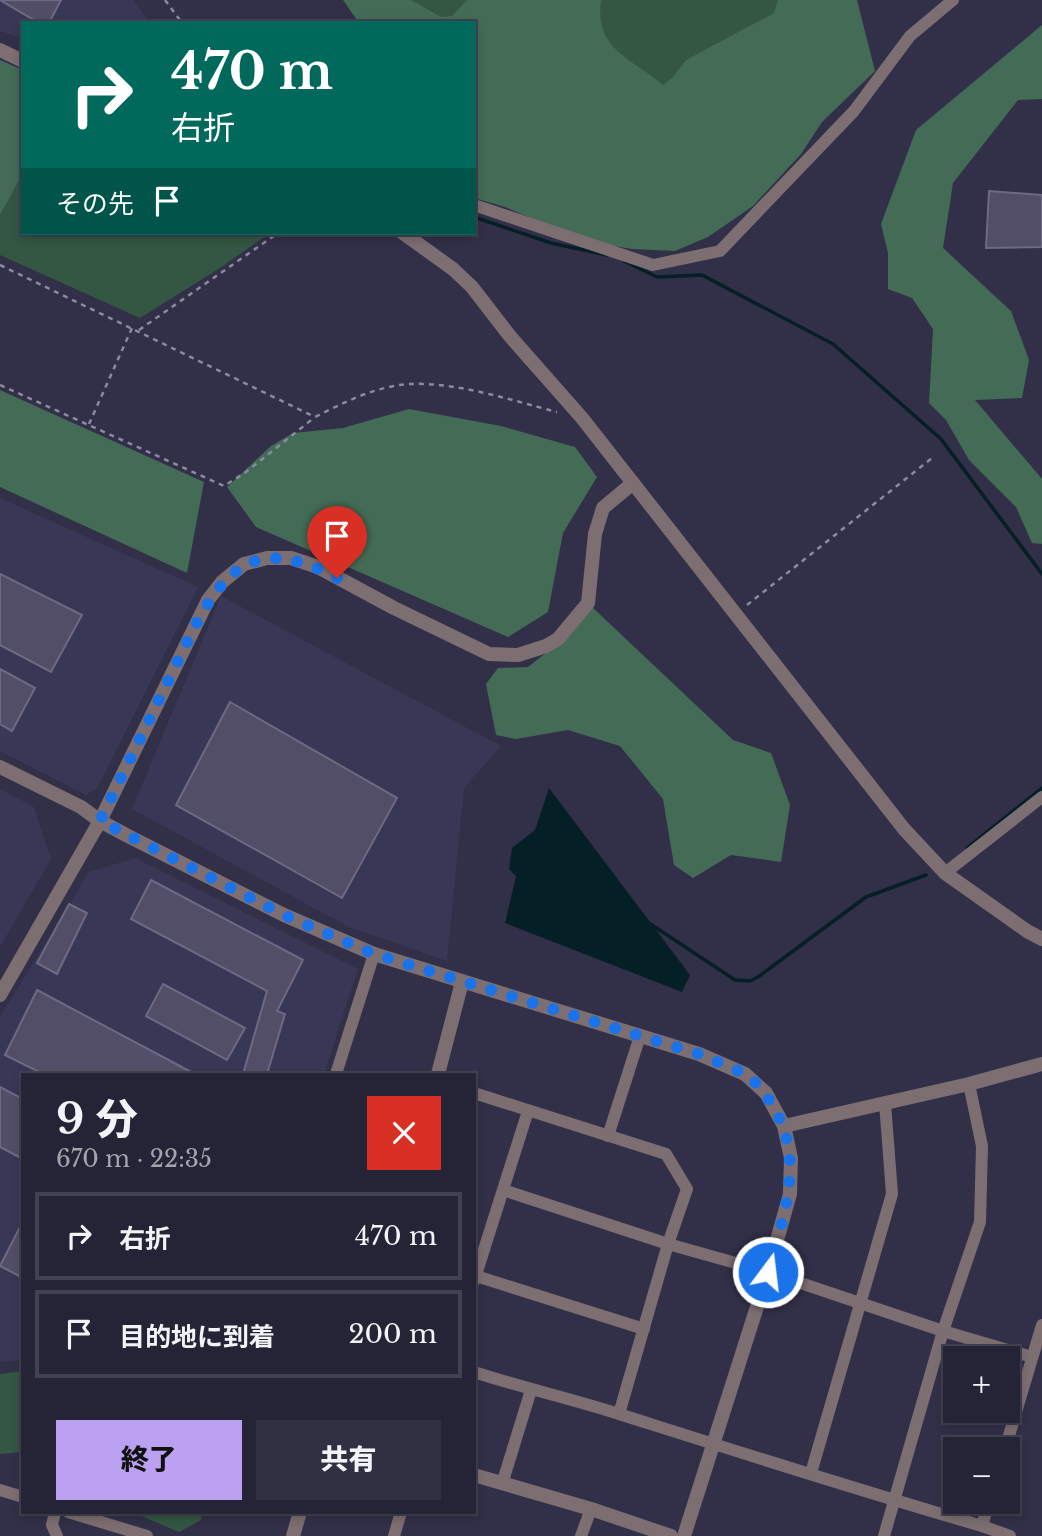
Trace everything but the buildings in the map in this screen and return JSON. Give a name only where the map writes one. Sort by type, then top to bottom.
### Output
[{"type":"street","points":[[476,206],[653,265],[720,251],[855,111],[910,36],[953,0]]},
{"type":"street","points":[[0,50],[21,60]]},
{"type":"street","points":[[406,235],[472,287],[509,335],[582,418],[904,829],[945,873],[1042,939]]},
{"type":"street","points":[[0,995],[100,821],[208,600],[222,582],[244,564],[267,558],[291,558],[318,567],[489,654],[518,655],[558,639],[587,603],[595,534],[603,509],[633,483]]},
{"type":"street","points":[[0,766],[81,807],[100,821],[284,915],[374,954],[699,1054],[745,1074],[766,1093],[784,1126],[791,1158],[790,1194],[684,1536]]},
{"type":"street","points":[[945,873],[1042,797]]},
{"type":"street","points":[[336,1073],[374,954]]},
{"type":"street","points":[[438,1073],[462,982]]},
{"type":"street","points":[[608,1136],[639,1036]]},
{"type":"street","points":[[784,1126],[969,1084],[1042,1064]]},
{"type":"street","points":[[884,1536],[943,1331],[980,1222],[982,1146],[969,1084]]},
{"type":"street","points":[[476,1094],[666,1154],[687,1189],[668,1244],[620,1414]]},
{"type":"street","points":[[811,1473],[892,1194],[885,1103]]},
{"type":"street","points":[[476,1275],[528,1111]]},
{"type":"street","points":[[503,1190],[1032,1357]]},
{"type":"street","points":[[476,1278],[644,1329]]},
{"type":"street","points":[[1009,1437],[1042,1325]]},
{"type":"street","points":[[476,1373],[620,1414],[713,1446],[811,1473],[1010,1536]]},
{"type":"street","points":[[502,1484],[531,1390]]},
{"type":"street","points":[[476,1476],[671,1536]]},
{"type":"street","points":[[0,1490],[21,1496]]},
{"type":"street","points":[[581,1536],[590,1509]]},
{"type":"street","points":[[55,1514],[52,1525],[57,1536]]},
{"type":"street","points":[[74,1514],[146,1536]]},
{"type":"street","points":[[293,1536],[299,1514]]},
{"type":"street","points":[[394,1536],[400,1514]]},
{"type":"street","points":[[982,1526],[986,1514]]},
{"type":"path","points":[[165,0],[181,21]]},
{"type":"path","points":[[139,330],[275,235]]},
{"type":"path","points":[[0,265],[315,417]]},
{"type":"path","points":[[89,424],[132,327]]},
{"type":"path","points":[[0,385],[224,486],[246,472],[315,417],[356,396],[392,386],[425,384],[487,393],[582,418]]},
{"type":"path","points":[[736,614],[932,458]]},
{"type":"shaded area","points":[[0,0],[133,0],[149,21],[21,21],[21,38],[0,31]]},
{"type":"shaded area","points":[[0,498],[198,587],[97,788],[86,795],[0,751]]},
{"type":"shaded area","points":[[221,596],[501,746],[464,788],[447,961],[349,927],[132,809]]},
{"type":"shaded area","points":[[0,789],[34,807],[51,859],[0,947]]},
{"type":"shaded area","points":[[135,858],[358,969],[324,1073],[21,1073],[21,1360],[0,1362],[0,1017],[89,872]]},
{"type":"green space","points":[[343,0],[411,0],[441,17],[452,16],[467,0],[601,0],[600,17],[609,42],[663,85],[686,60],[774,13],[778,0],[857,0],[875,71],[822,122],[801,154],[753,206],[708,237],[675,251],[632,249],[584,241],[505,207],[476,199],[476,21],[358,21]]},
{"type":"green space","points":[[392,0],[857,0],[658,206],[476,25],[476,21],[402,21]]},
{"type":"green space","points":[[1042,25],[1042,99],[1018,100],[953,183],[943,248],[1011,311],[1029,360],[1022,398],[975,400],[1042,479],[1042,544],[1032,543],[1016,507],[969,460],[946,420],[929,403],[933,329],[912,298],[888,289],[888,253],[881,224],[916,130]]},
{"type":"green space","points":[[0,60],[21,69],[21,178],[0,215]]},
{"type":"green space","points":[[21,178],[21,235],[267,235],[140,318],[0,255],[0,215]]},
{"type":"green space","points":[[0,390],[204,482],[187,573],[0,487]]},
{"type":"green space","points":[[409,409],[501,426],[575,447],[597,477],[563,533],[548,612],[508,637],[256,527],[227,487],[271,446],[293,433],[343,428]]},
{"type":"green space","points":[[592,607],[733,740],[771,753],[790,805],[781,862],[731,855],[693,878],[674,865],[663,799],[620,746],[568,730],[516,739],[496,735],[486,684],[498,668],[528,667],[569,635]]},
{"type":"green space","points":[[21,1371],[21,1452],[0,1454],[0,1374]]},
{"type":"green space","points":[[137,1514],[202,1514],[201,1520],[179,1532]]},
{"type":"water","points":[[549,788],[690,975],[682,992],[505,923],[516,876],[509,869],[512,848],[535,830]]},
{"type":"waterway","points":[[476,218],[551,243],[607,255]]},
{"type":"waterway","points":[[624,261],[657,277],[702,275],[833,344],[941,439],[1042,574]]},
{"type":"waterway","points":[[967,848],[1042,788]]},
{"type":"waterway","points":[[649,923],[735,980],[750,981],[866,897],[926,875]]},
{"type":"route","points":[[337,578],[318,567],[291,558],[267,558],[244,564],[222,582],[208,600],[100,821],[284,915],[374,954],[699,1054],[745,1074],[766,1093],[784,1126],[791,1158],[790,1194],[768,1272]]}]
